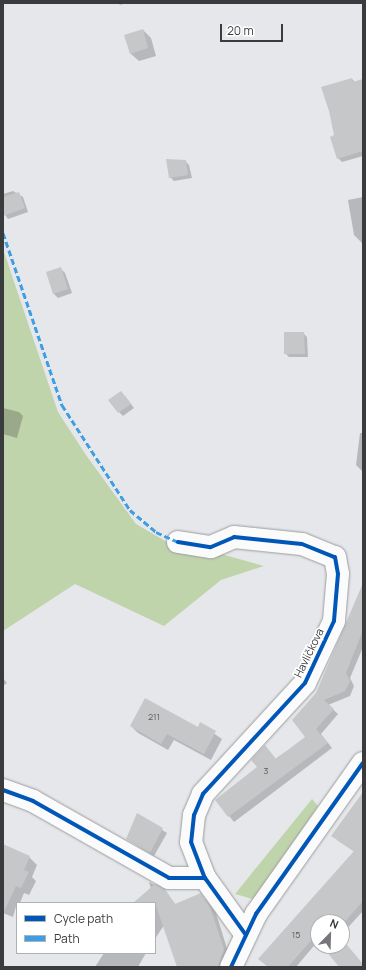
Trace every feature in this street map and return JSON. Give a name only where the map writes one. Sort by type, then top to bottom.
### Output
[{"type":"street","name":"Havlíčkova","points":[[178,542],[211,547],[234,537],[302,544],[335,556],[338,574],[334,621],[305,683],[203,794],[194,815],[191,842],[205,878],[246,935]]},
{"type":"street","points":[[237,965],[246,935],[256,914],[363,763]]},
{"type":"street","points":[[3,775],[12,783],[10,793],[33,801],[169,878],[205,878]]},
{"type":"green space","points":[[3,249],[58,412],[86,455],[136,524],[174,546],[207,550],[264,566],[221,580],[164,626],[75,584],[3,631]]},
{"type":"green space","points":[[312,799],[318,806],[256,900],[235,894]]},
{"type":"building","points":[[143,29],[148,48],[130,54],[124,35]]},
{"type":"building","points":[[352,78],[353,82],[363,79],[363,151],[337,159],[330,137],[334,135],[329,111],[321,87]]},
{"type":"building","points":[[166,159],[186,160],[188,175],[169,178]]},
{"type":"building","points":[[19,192],[25,208],[3,216],[3,197]]},
{"type":"building","points":[[61,267],[68,289],[53,294],[46,272]]},
{"type":"building","points":[[284,332],[304,332],[305,354],[284,354]]},
{"type":"building","points":[[121,391],[131,404],[118,413],[108,400]]},
{"type":"building","points":[[363,583],[363,630],[346,673],[350,681],[345,691],[324,700],[334,709],[316,729],[328,743],[228,817],[215,800],[257,767],[251,760],[265,745],[276,759],[305,737],[292,720],[316,693]]},
{"type":"building","points":[[145,698],[198,727],[200,722],[216,731],[204,754],[167,734],[161,744],[130,726]]},
{"type":"building","points":[[363,792],[363,901],[350,916],[350,914],[310,914],[310,942],[288,967],[268,967],[258,959],[354,851],[331,836]]},
{"type":"building","points":[[137,813],[163,828],[150,853],[126,839]]},
{"type":"building","points":[[3,844],[30,856],[24,870],[29,872],[21,888],[16,886],[3,914]]},
{"type":"building","points":[[155,884],[165,889],[175,904],[201,893],[210,907],[224,949],[219,967],[177,967],[156,906],[156,902],[134,902]]},
{"type":"building","points":[[350,949],[363,964],[363,967],[339,967],[328,954],[350,954]]},
{"type":"marked path","points":[[3,233],[62,405],[130,510],[156,532],[178,542]]},
{"type":"cycle path","points":[[178,542],[211,547],[234,537],[302,544],[335,557],[338,574],[334,621],[305,683],[203,794],[194,815],[191,842],[205,878],[246,935]]},
{"type":"cycle path","points":[[231,967],[256,914],[363,763]]},
{"type":"cycle path","points":[[3,790],[33,801],[169,878],[205,878]]}]
